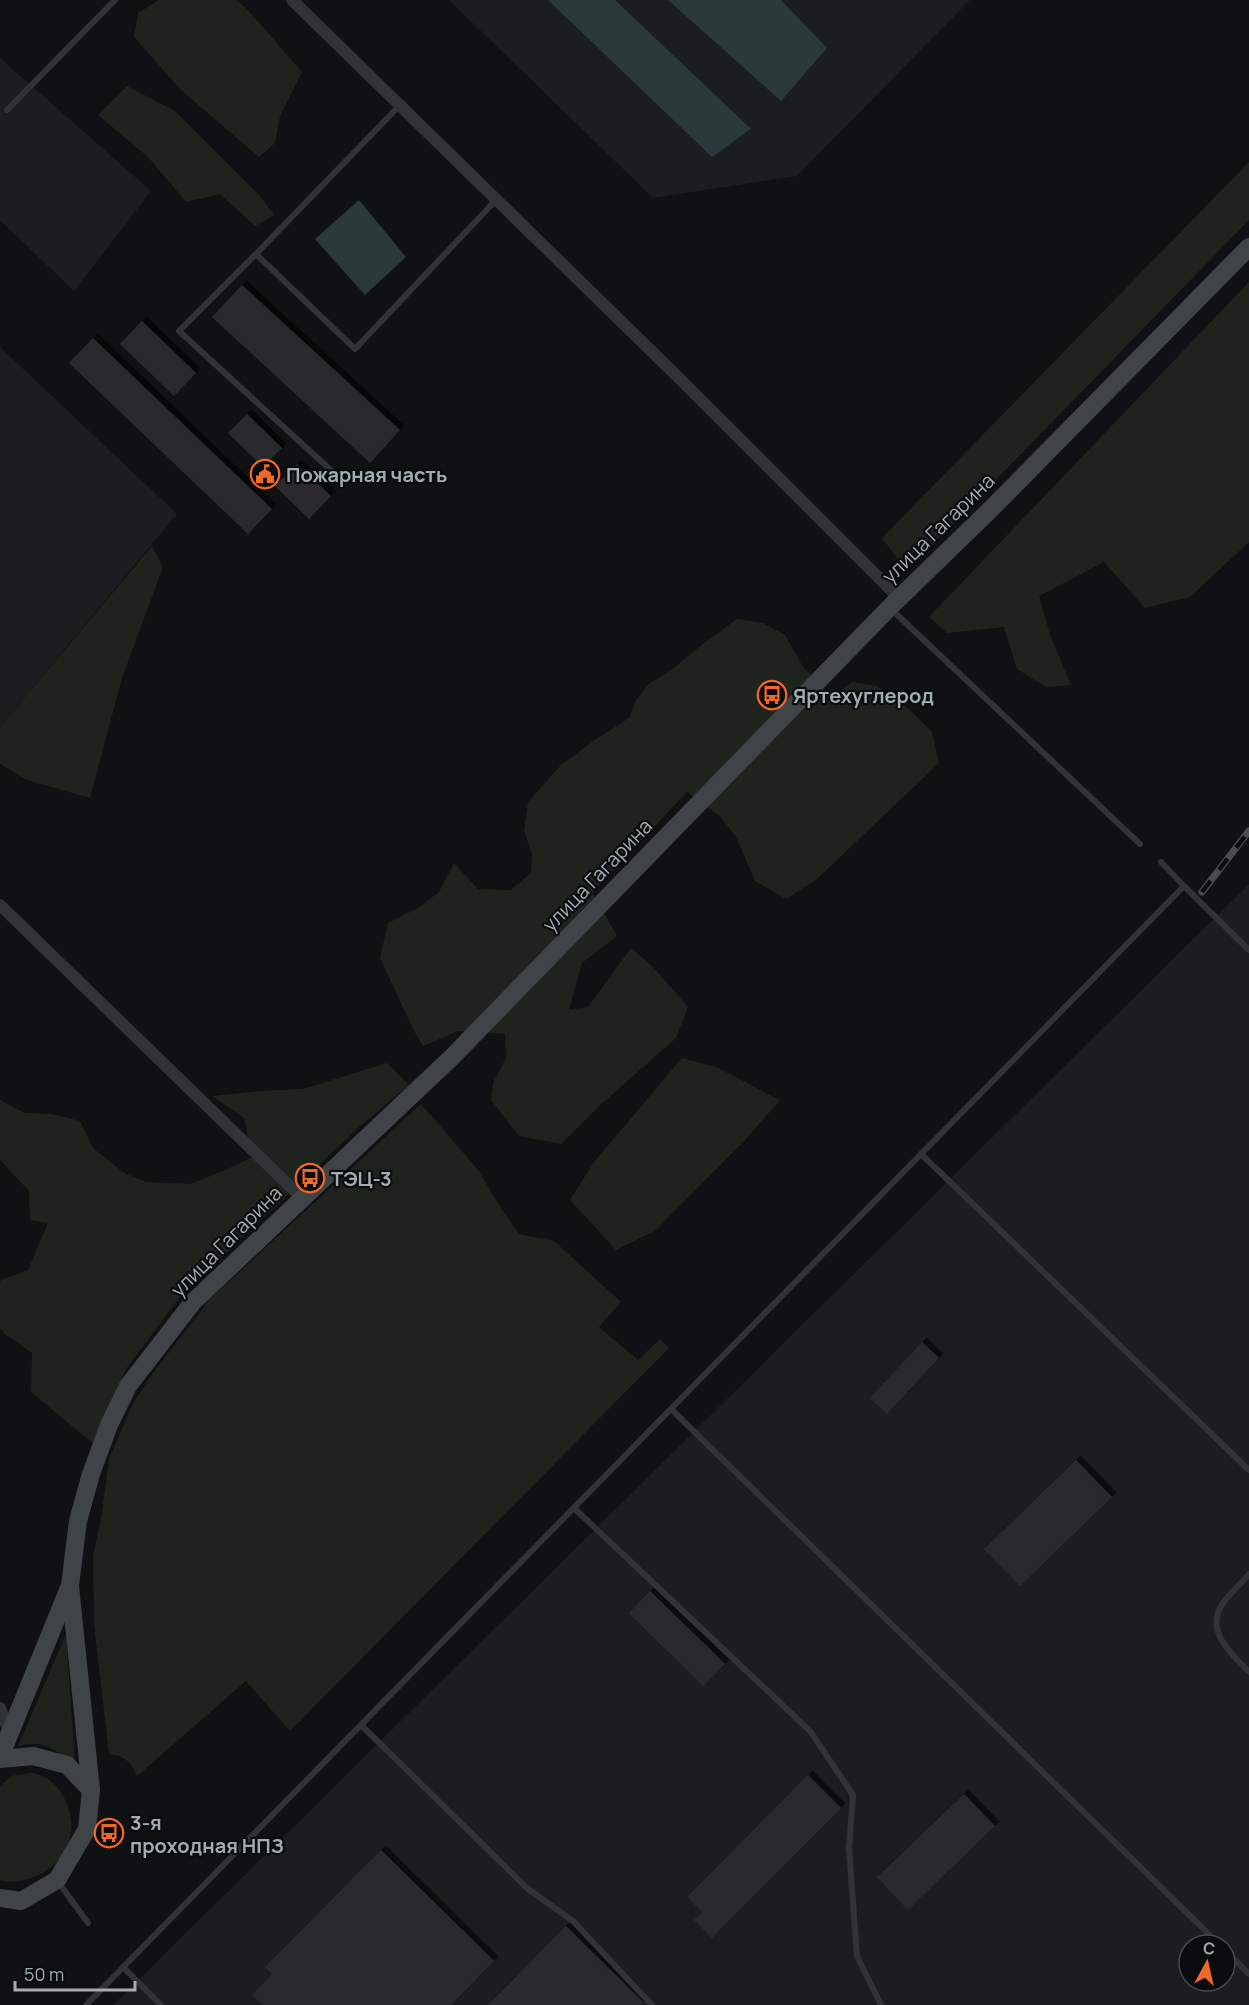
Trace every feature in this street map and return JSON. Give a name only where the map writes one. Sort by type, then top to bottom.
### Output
[{"type":"main road","name":"улица Гагарина","points":[[0,1914],[57,1880],[87,1829],[91,1790],[70,1586],[78,1521],[91,1474],[109,1425],[128,1386],[193,1302],[452,1057],[894,603],[993,507],[1249,247]]},
{"type":"main road","name":"улица Гагарина","points":[[70,1586],[0,1758],[33,1756],[67,1765],[91,1790]]},
{"type":"main road","points":[[0,1898],[21,1901]]},
{"type":"street","points":[[292,0],[680,379],[894,603]]},
{"type":"street","points":[[0,905],[302,1197]]},
{"type":"street","points":[[0,1708],[10,1734]]},
{"type":"lane","points":[[7,110],[115,0]]},
{"type":"lane","points":[[335,474],[179,331],[400,105]]},
{"type":"lane","points":[[256,254],[355,349],[496,200]]},
{"type":"lane","points":[[894,603],[1140,844]]},
{"type":"lane","points":[[1161,862],[1249,950]]},
{"type":"lane","points":[[86,2005],[1184,886]]},
{"type":"lane","points":[[921,1154],[1249,1470]]},
{"type":"lane","points":[[671,1409],[1208,1933]]},
{"type":"lane","points":[[574,1508],[810,1731],[853,1795],[849,1848],[857,1956],[881,2005]]},
{"type":"lane","points":[[1249,1574],[1221,1605],[1215,1626],[1226,1649],[1249,1672]]},
{"type":"lane","points":[[361,1725],[528,1888],[573,1921],[652,2005]]},
{"type":"lane","points":[[57,1880],[88,1923]]},
{"type":"lane","points":[[1237,1962],[1249,1974]]},
{"type":"lane","points":[[123,1968],[161,2005]]},
{"type":"shaded area","points":[[159,0],[237,0],[302,72],[280,116],[275,143],[259,157],[181,90],[134,37],[138,13]]},
{"type":"shaded area","points":[[449,0],[970,0],[797,176],[653,198]]},
{"type":"shaded area","points":[[548,0],[615,0],[751,129],[712,157]]},
{"type":"shaded area","points":[[668,0],[781,0],[827,48],[781,101]]},
{"type":"shaded area","points":[[0,58],[151,191],[74,291],[0,220]]},
{"type":"shaded area","points":[[127,86],[175,111],[260,196],[274,215],[255,226],[220,194],[186,202],[148,157],[98,115]]},
{"type":"shaded area","points":[[1249,162],[1249,220],[907,571],[882,538]]},
{"type":"shaded area","points":[[359,200],[406,257],[365,295],[315,239]]},
{"type":"shaded area","points":[[1249,282],[1249,542],[1190,597],[1145,608],[1104,562],[1039,596],[1050,635],[1071,685],[1046,687],[1017,669],[1004,627],[947,633],[929,617]]},
{"type":"shaded area","points":[[0,347],[177,514],[0,727]]},
{"type":"shaded area","points":[[152,546],[163,567],[122,678],[90,798],[27,780],[0,764],[0,727]]},
{"type":"shaded area","points":[[737,619],[763,623],[785,635],[803,667],[832,696],[853,682],[877,686],[911,711],[932,732],[939,763],[817,879],[786,899],[755,881],[736,837],[720,816],[687,792],[592,893],[617,936],[582,963],[569,1010],[588,1007],[631,948],[652,966],[688,1007],[676,1038],[598,1107],[561,1144],[519,1136],[491,1100],[493,1083],[506,1058],[505,1034],[458,1031],[423,1046],[380,958],[388,923],[418,908],[439,892],[454,863],[478,889],[511,890],[531,873],[532,854],[524,831],[528,802],[561,765],[629,718],[636,700],[650,683],[670,671]]},
{"type":"shaded area","points":[[1249,884],[1249,2005],[113,2005]]},
{"type":"shaded area","points":[[682,1058],[716,1067],[780,1100],[746,1139],[655,1231],[616,1250],[570,1200],[594,1162]]},
{"type":"shaded area","points":[[387,1063],[409,1085],[358,1128],[180,1297],[126,1369],[95,1445],[31,1392],[32,1353],[0,1328],[0,1283],[1,1280],[28,1270],[48,1223],[30,1220],[29,1191],[0,1160],[0,1100],[25,1113],[51,1114],[80,1121],[93,1148],[124,1173],[146,1182],[190,1184],[253,1157],[244,1118],[212,1096],[303,1089]]},
{"type":"shaded area","points":[[421,1104],[479,1171],[519,1234],[554,1241],[621,1302],[599,1327],[638,1360],[660,1339],[669,1348],[290,1731],[246,1681],[137,1776],[126,1760],[109,1754],[94,1624],[93,1556],[102,1513],[109,1459],[133,1403],[150,1377],[210,1299]]},
{"type":"shaded area","points":[[66,1634],[75,1763],[42,1745],[18,1746]]},
{"type":"shaded area","points":[[30,1773],[49,1780],[63,1796],[71,1817],[70,1837],[60,1858],[44,1872],[24,1880],[2,1881],[0,1880],[0,1787],[11,1776]]},
{"type":"building","points":[[242,286],[399,430],[370,462],[213,317]]},
{"type":"building","points":[[142,322],[195,373],[174,395],[121,344]]},
{"type":"building","points":[[93,339],[271,509],[248,533],[70,363]]},
{"type":"building","points":[[247,415],[281,448],[263,466],[229,433]]},
{"type":"building","points":[[297,465],[330,496],[309,518],[276,486]]},
{"type":"building","points":[[922,1343],[938,1358],[887,1413],[871,1398]]},
{"type":"building","points":[[1076,1461],[1111,1497],[1020,1585],[985,1549]]},
{"type":"building","points":[[650,1592],[724,1664],[703,1685],[630,1613]]},
{"type":"building","points":[[808,1776],[840,1808],[712,1937],[695,1920],[703,1912],[688,1897]]},
{"type":"building","points":[[964,1795],[994,1826],[908,1909],[878,1877]]},
{"type":"building","points":[[381,1851],[493,1961],[450,2005],[264,2005],[253,1995],[273,1974],[266,1967]]},
{"type":"building","points":[[566,1927],[642,2002],[639,2005],[489,2005]]},
{"type":"railway","points":[[1202,892],[1249,831]]},
{"type":"place","name":"Пожарная часть","points":[[265,474]]},
{"type":"place","name":"Яртехуглерод","points":[[772,695]]},
{"type":"place","name":"ТЭЦ-3","points":[[310,1178]]},
{"type":"place","name":"3-я проходная НПЗ","points":[[109,1833]]}]
